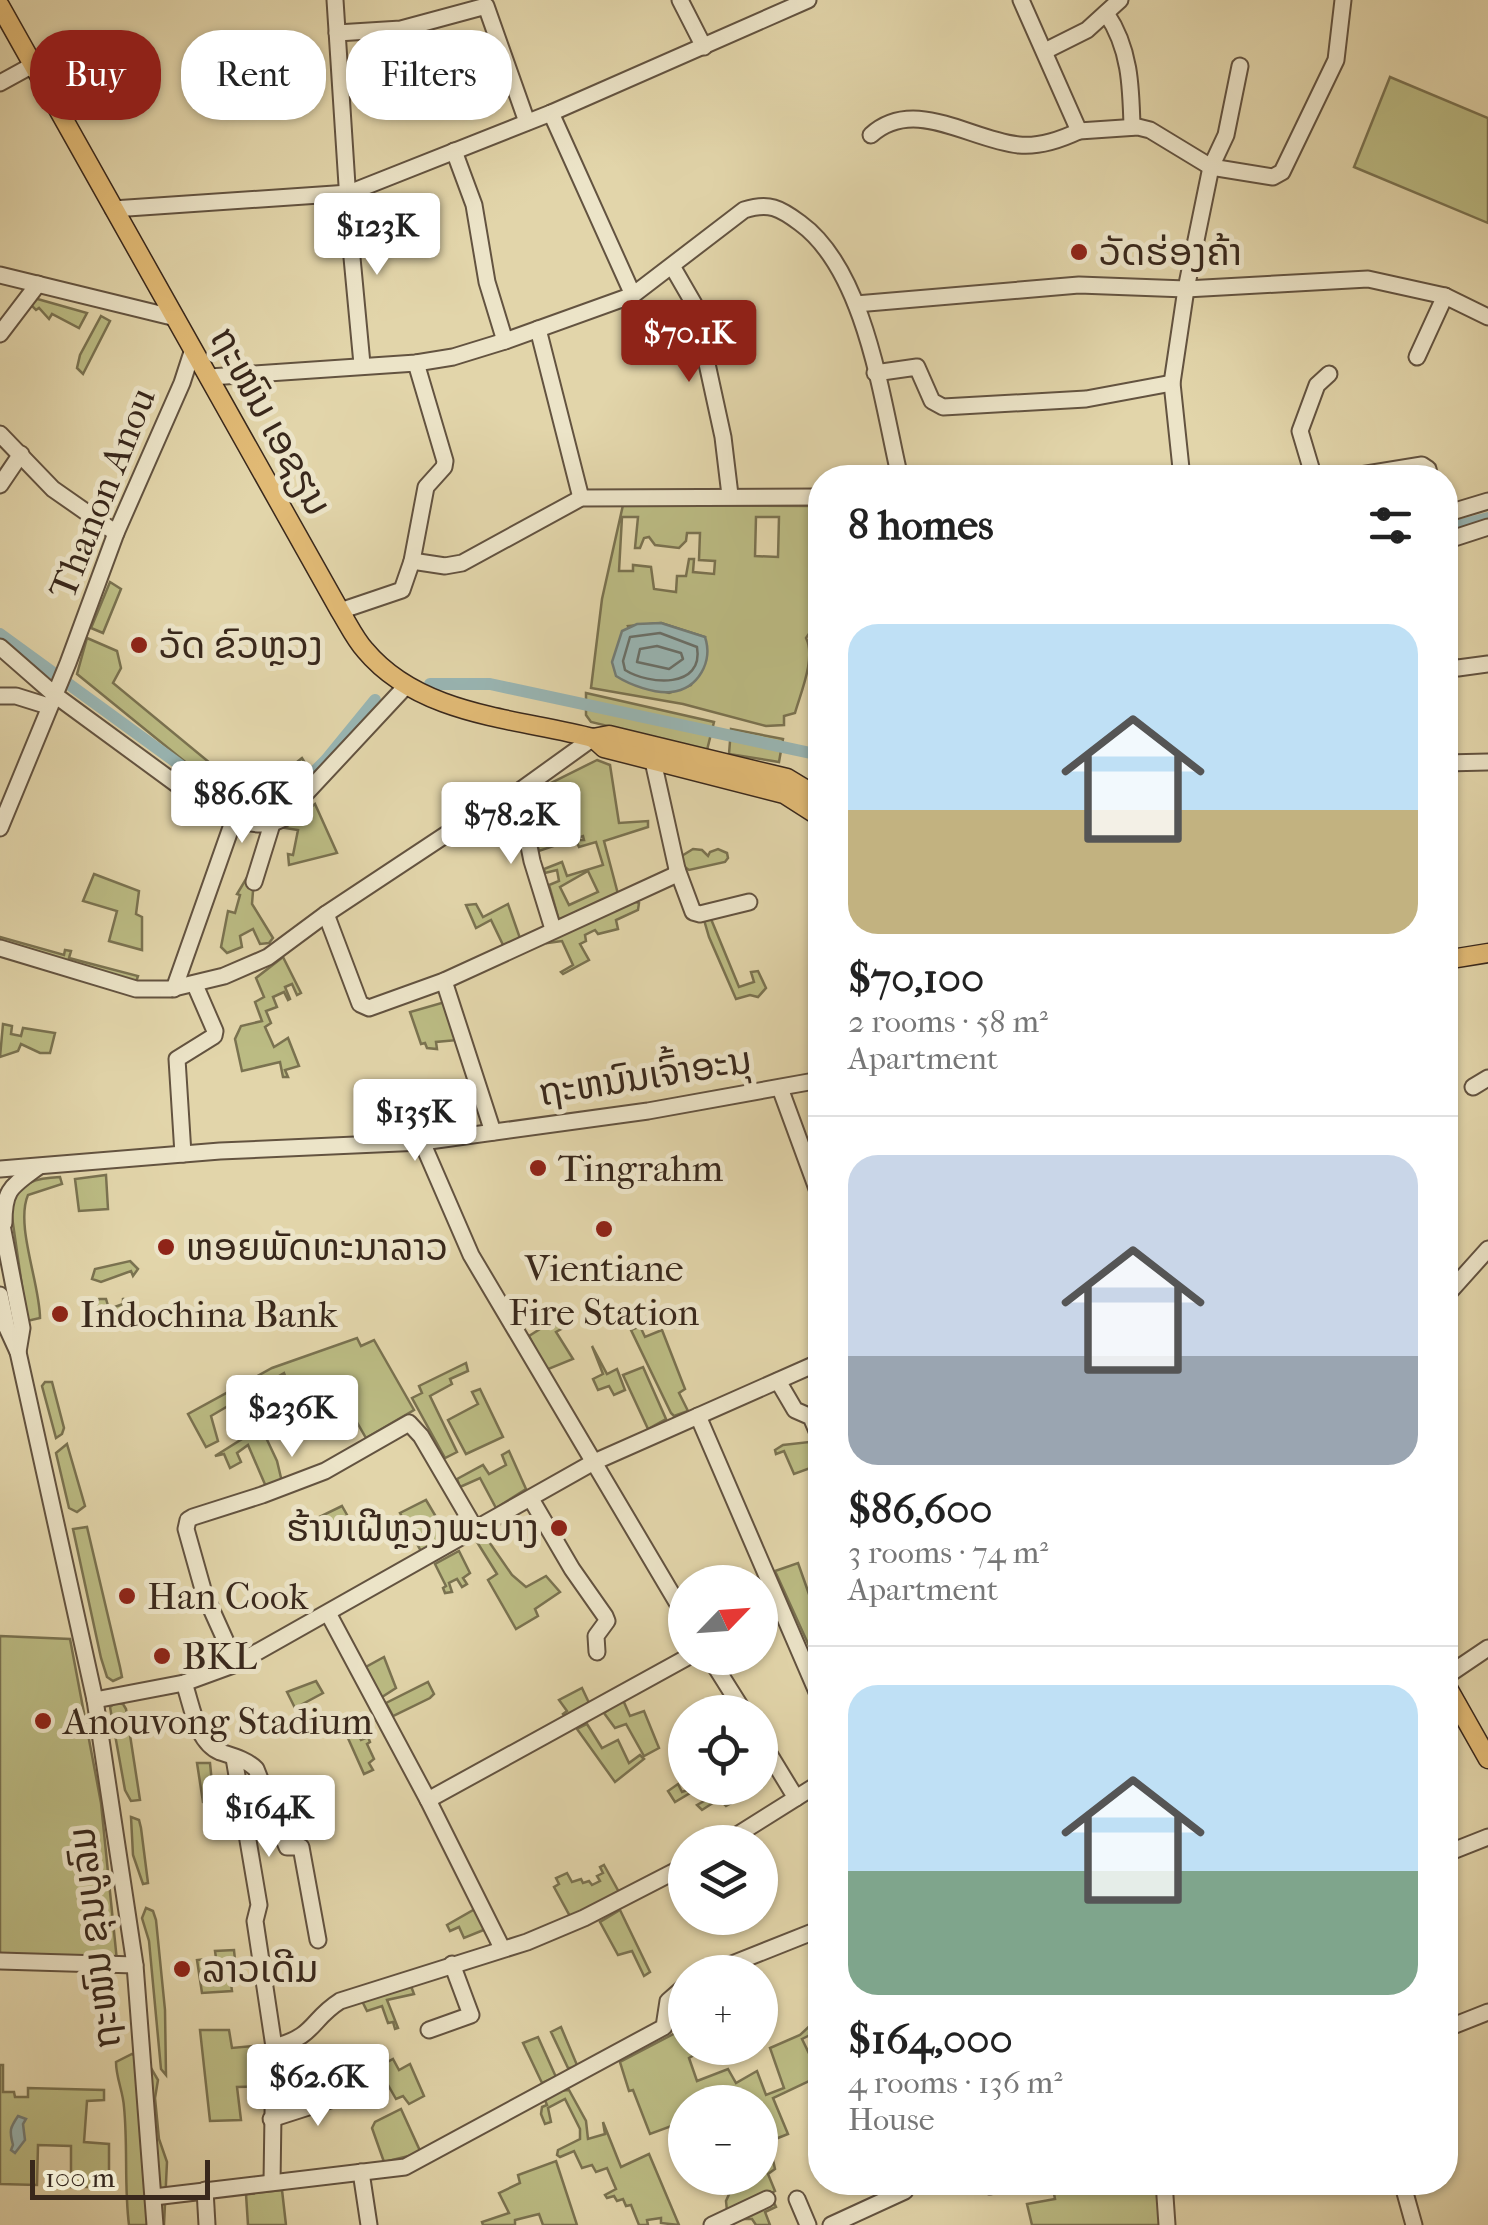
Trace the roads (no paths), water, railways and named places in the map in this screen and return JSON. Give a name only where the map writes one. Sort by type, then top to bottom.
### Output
[{"type":"main road","name":"ຖະໜົນ ເອຊຽນ","points":[[0,6],[30,64]]},
{"type":"main road","name":"ຖະໜົນ ເອຊຽນ","points":[[62,120],[364,650],[406,685],[460,708],[593,738],[609,735],[787,778],[808,791]]},
{"type":"main road","name":"ຖະໜົນ ເອຊຽນ","points":[[593,738],[604,748],[784,794],[808,809]]},
{"type":"main road","points":[[1458,958],[1488,953]]},
{"type":"main road","points":[[1458,1704],[1488,1759]]},
{"type":"street","points":[[335,0],[362,364]]},
{"type":"street","points":[[680,0],[704,46]]},
{"type":"street","points":[[113,209],[349,193],[552,113],[808,0]]},
{"type":"street","points":[[1021,0],[1079,131]]},
{"type":"street","points":[[1045,51],[1087,30],[1120,0]]},
{"type":"street","points":[[870,135],[884,124],[908,118],[935,121],[1020,145],[1060,140],[1079,131],[1132,126],[1150,130],[1211,166],[1273,178],[1282,172],[1336,60],[1343,0]]},
{"type":"street","points":[[336,33],[401,28],[486,6],[528,122]]},
{"type":"street","points":[[1106,13],[1127,58],[1132,126]]},
{"type":"street","points":[[1181,465],[1172,382],[1211,166],[1226,135],[1240,66]]},
{"type":"street","points":[[0,84],[30,67]]},
{"type":"street","points":[[552,113],[632,295]]},
{"type":"street","points":[[454,151],[474,205],[487,282],[505,342]]},
{"type":"street","points":[[210,377],[453,358],[505,342],[632,295],[744,210],[762,204],[779,208],[812,232],[832,257],[856,304],[897,465]]},
{"type":"street","points":[[672,266],[694,304],[723,437],[730,495]]},
{"type":"street","points":[[0,275],[176,318]]},
{"type":"street","points":[[856,304],[1079,285],[1186,289],[1368,279],[1445,296],[1488,317]]},
{"type":"street","points":[[0,334],[38,284]]},
{"type":"street","points":[[1417,357],[1445,296]]},
{"type":"street","points":[[538,329],[581,498]]},
{"type":"street","name":"Thanon Anou","points":[[0,828],[193,349]]},
{"type":"street","points":[[340,611],[402,590],[412,561],[426,487],[444,467],[416,362]]},
{"type":"street","points":[[875,373],[917,367],[932,401],[943,406],[1086,399],[1172,382]]},
{"type":"street","points":[[1310,465],[1300,431],[1317,385],[1329,374]]},
{"type":"street","points":[[0,434],[54,489],[116,533]]},
{"type":"street","points":[[0,485],[22,454]]},
{"type":"street","points":[[412,561],[445,566],[462,563],[581,498],[808,496]]},
{"type":"street","points":[[1458,510],[1488,500]]},
{"type":"street","points":[[1458,537],[1488,528]]},
{"type":"street","points":[[0,647],[52,700],[204,805],[234,819],[272,824],[282,818],[406,685]]},
{"type":"street","points":[[1458,668],[1488,664]]},
{"type":"street","points":[[0,696],[52,700]]},
{"type":"street","points":[[0,948],[136,989],[194,985],[268,957],[326,914],[474,816],[518,792],[593,738]]},
{"type":"street","points":[[653,762],[678,868],[693,912],[700,914],[749,902]]},
{"type":"street","points":[[1458,763],[1488,762]]},
{"type":"street","points":[[518,792],[532,861],[553,930]]},
{"type":"street","points":[[174,988],[234,819]]},
{"type":"street","points":[[254,882],[272,824]]},
{"type":"street","points":[[326,914],[364,1007],[377,1007],[444,981],[674,875],[678,868]]},
{"type":"street","points":[[444,981],[493,1132]]},
{"type":"street","points":[[183,1154],[177,1060],[214,1036],[194,985]]},
{"type":"street","name":"ຖະຫນົນເຈົ້າອະນຸ","points":[[0,1169],[183,1154],[422,1142],[808,1082]]},
{"type":"street","points":[[780,1088],[808,1164]]},
{"type":"street","points":[[422,1142],[472,1256],[668,1588]]},
{"type":"street","points":[[0,1162],[19,1168]]},
{"type":"street","points":[[4,1232],[4,1198],[12,1186],[39,1166]]},
{"type":"street","name":"ຖະໜົນ ຂຸນບູລົມ","points":[[0,1215],[22,1328],[18,1352]]},
{"type":"street","points":[[1458,1282],[1488,1249]]},
{"type":"street","name":"ຖະໜົນ ຂຸນບູລົມ","points":[[0,1295],[7,1328],[18,1352],[96,1700],[136,1966],[156,2225]]},
{"type":"street","points":[[96,1700],[184,1682],[236,1664],[592,1463],[808,1367]]},
{"type":"street","points":[[778,1381],[795,1410],[808,1416]]},
{"type":"street","points":[[698,1416],[808,1671]]},
{"type":"street","points":[[236,1664],[204,1593],[186,1529],[193,1517],[325,1471],[409,1423],[421,1436],[476,1530]]},
{"type":"street","points":[[531,1499],[605,1616],[607,1621],[596,1636],[597,1652]]},
{"type":"street","points":[[328,1613],[502,1948]]},
{"type":"street","points":[[1458,1670],[1488,1648]]},
{"type":"street","points":[[428,1800],[668,1668]]},
{"type":"street","points":[[184,1682],[204,1740],[256,1769],[288,1847],[299,1846],[302,1850],[318,1940]]},
{"type":"street","points":[[234,1758],[259,1905],[255,1921],[274,2047],[272,2182]]},
{"type":"street","points":[[778,1768],[796,1798]]},
{"type":"street","points":[[753,1825],[808,1790]]},
{"type":"street","points":[[1458,1849],[1488,1836]]},
{"type":"street","points":[[274,2047],[304,2036],[340,2001],[527,1942],[668,1875]]},
{"type":"street","points":[[755,1955],[808,1934]]},
{"type":"street","points":[[0,1960],[136,1966]]},
{"type":"street","points":[[429,2030],[471,2015],[452,1964]]},
{"type":"street","points":[[154,2197],[410,2165],[664,2027],[668,2001]]},
{"type":"street","points":[[1458,2023],[1488,2012]]},
{"type":"street","points":[[271,2119],[352,2093]]},
{"type":"street","points":[[362,2172],[369,2225]]},
{"type":"street","points":[[205,2190],[207,2225]]},
{"type":"street","points":[[831,2225],[897,2195]]},
{"type":"street","points":[[1165,2195],[1168,2225]]},
{"type":"street","points":[[1406,2195],[1414,2225]]},
{"type":"street","points":[[712,2225],[767,2199]]},
{"type":"street","points":[[797,2199],[808,2225]]},
{"type":"water","points":[[661,623],[705,637],[707,655],[702,672],[681,690],[650,690],[616,676],[612,662],[622,631],[637,624]]},
{"type":"water","points":[[18,2116],[26,2119],[25,2140],[15,2153],[11,2150],[11,2132]]},
{"type":"waterway","points":[[1458,526],[1488,518]]},
{"type":"waterway","points":[[0,634],[180,765],[229,806],[250,811],[279,807],[326,760],[375,700]]},
{"type":"waterway","points":[[430,684],[490,684],[808,752]]},
{"type":"place","name":"ວັດຮ່ອງຄ້າ","points":[[1079,252]]},
{"type":"place","name":"ວັດ ຂົວຫຼວງ","points":[[139,645]]},
{"type":"place","name":"Tingrahm","points":[[538,1168]]},
{"type":"place","name":"Vientiane Fire Station","points":[[604,1229]]},
{"type":"place","name":"ຫອຍພັດທະນາລາວ","points":[[166,1247]]},
{"type":"place","name":"Indochina Bank","points":[[60,1314]]},
{"type":"place","name":"ຮ້ານເຝີຫຼວງພະບາງ","points":[[559,1528]]},
{"type":"place","name":"Han Cook","points":[[127,1596]]},
{"type":"place","name":"BKL","points":[[162,1656]]},
{"type":"place","name":"Anouvong Stadium","points":[[43,1721]]},
{"type":"place","name":"ລາວເດີມ","points":[[182,1969]]}]
